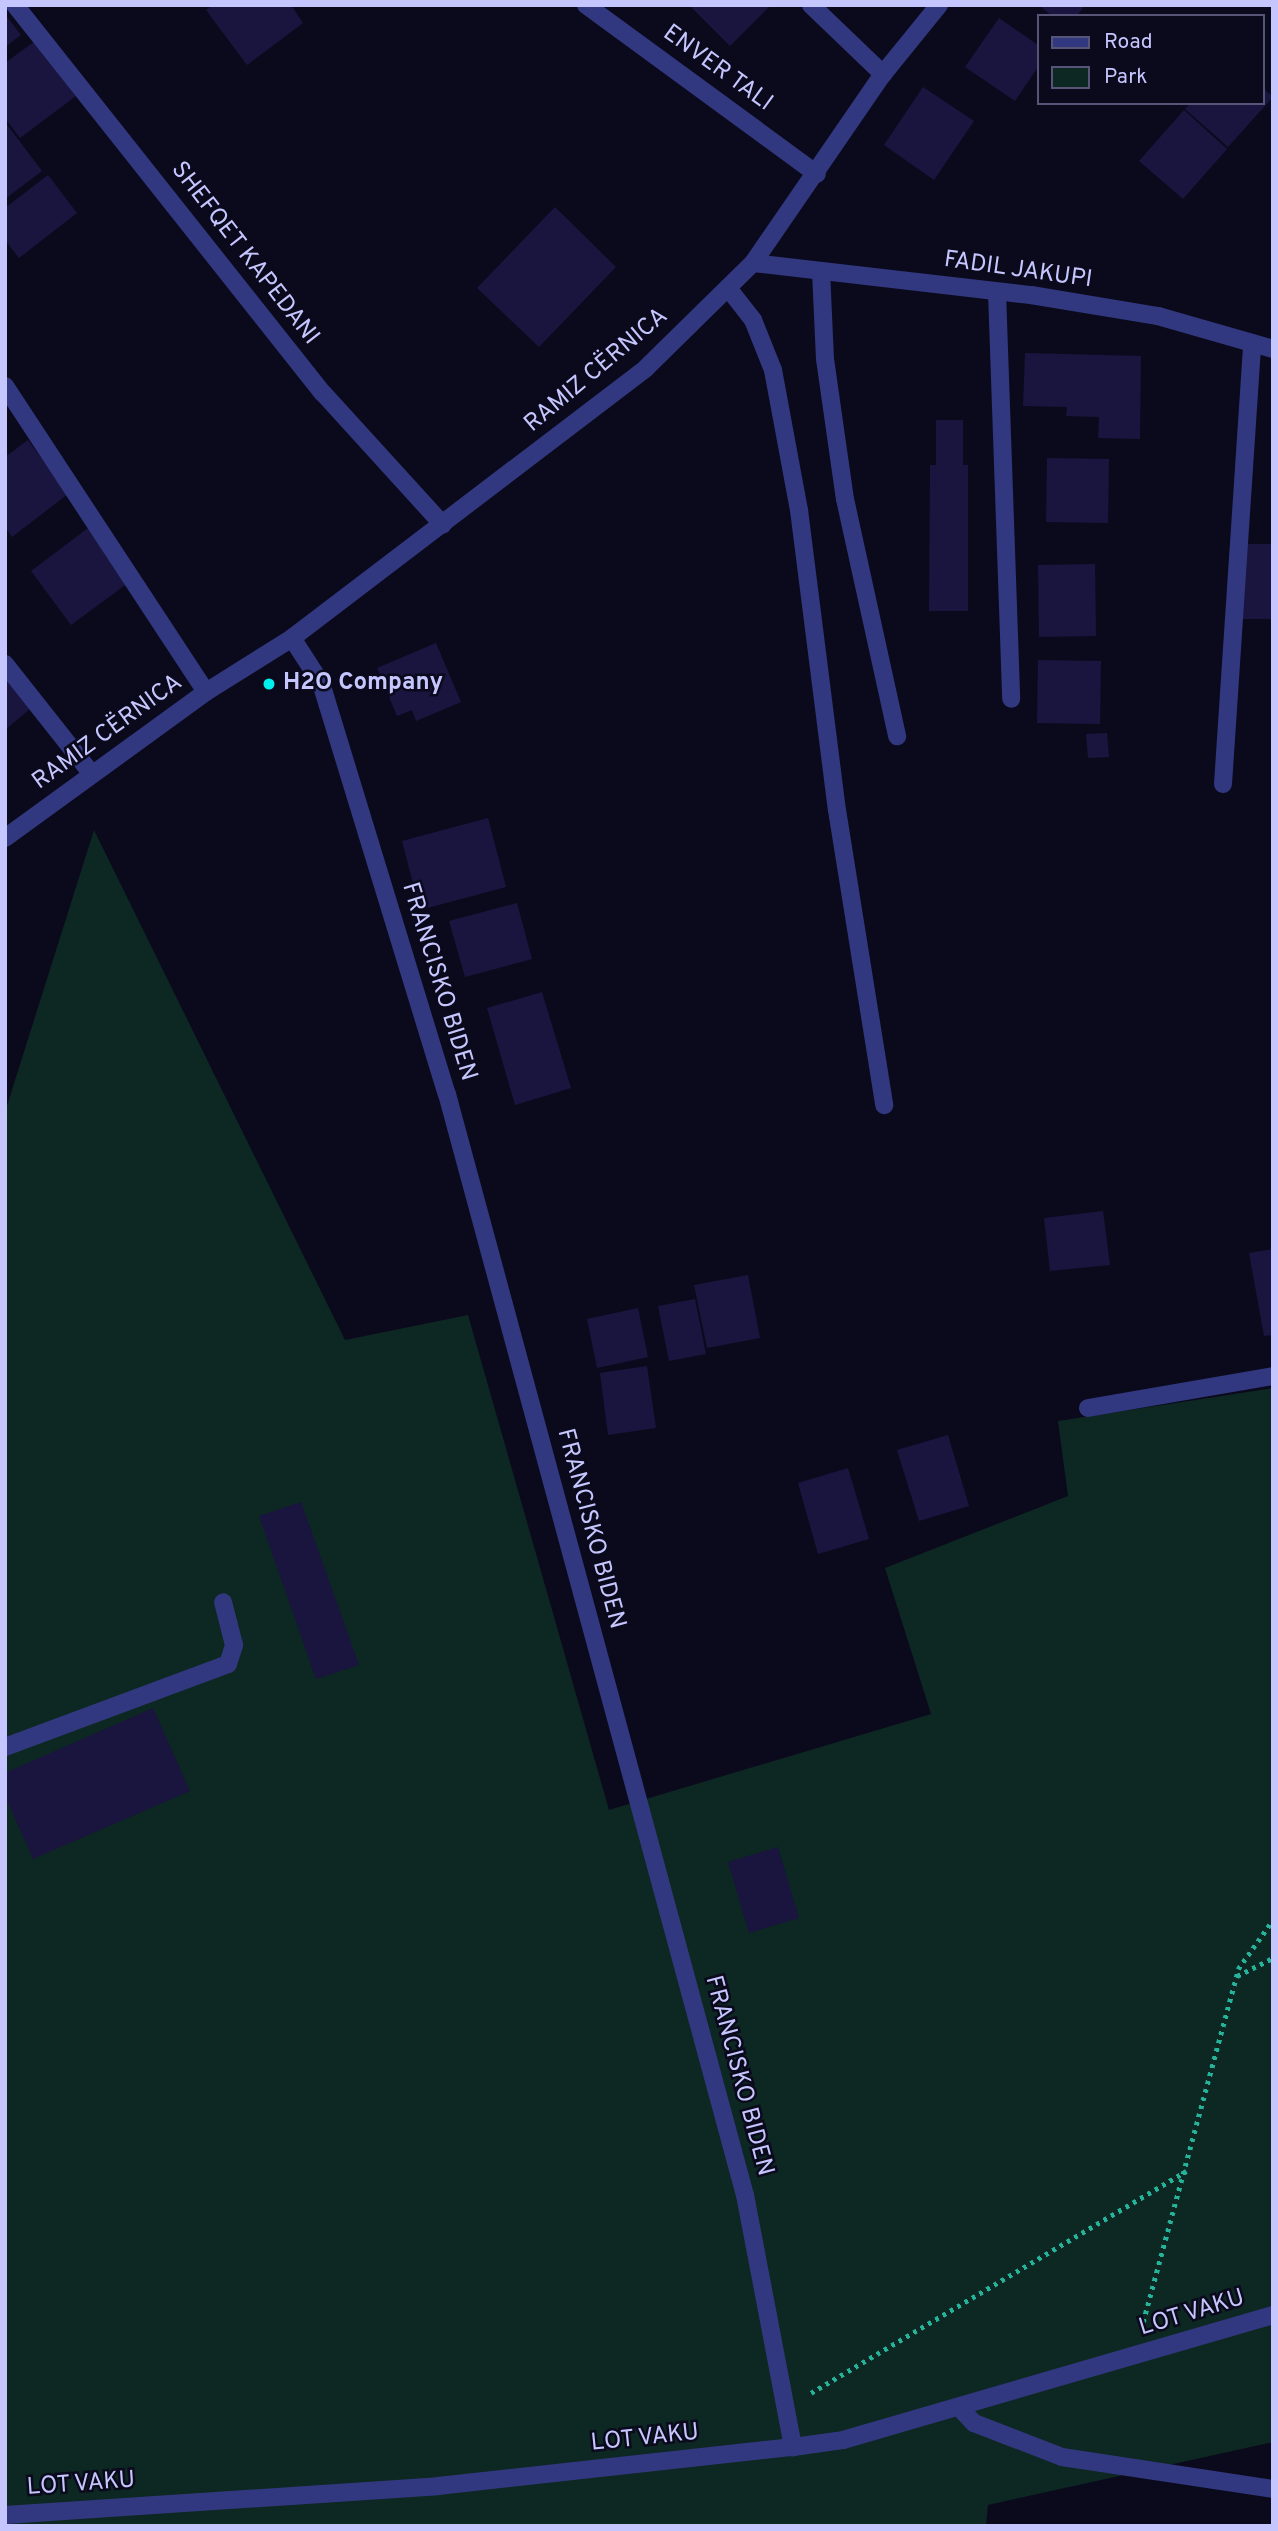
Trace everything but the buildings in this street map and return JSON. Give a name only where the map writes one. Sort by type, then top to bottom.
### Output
[{"type":"street","name":"SHEFQET KAPEDANI","points":[[15,5],[323,393],[443,525]]},
{"type":"street","name":"ENVER TALI","points":[[586,5],[817,174]]},
{"type":"street","points":[[811,5],[883,74]]},
{"type":"street","name":"RAMIZ CËRNICA","points":[[5,838],[206,692],[292,638],[646,368],[753,263],[817,174],[883,74],[939,5]]},
{"type":"street","name":"FADIL JAKUPI","points":[[753,263],[997,292],[1158,316],[1273,349]]},
{"type":"street","points":[[821,271],[825,359],[845,499],[897,736]]},
{"type":"street","points":[[728,288],[754,320],[775,383],[799,510],[837,810],[884,1105]]},
{"type":"street","points":[[997,292],[1011,699]]},
{"type":"street","points":[[1223,784],[1252,343]]},
{"type":"street","name":"RAMIZ CËRNICA","points":[[5,386],[206,692]]},
{"type":"street","name":"FRANCISKO BIDEN","points":[[292,638],[321,683],[447,1094],[745,2195],[793,2447]]},
{"type":"street","points":[[5,664],[92,774]]},
{"type":"street","points":[[1087,1408],[1273,1376]]},
{"type":"street","points":[[5,1747],[228,1664],[234,1645],[223,1602]]},
{"type":"street","name":"LOT VAKU","points":[[5,2515],[438,2486],[843,2440],[1273,2315]]},
{"type":"street","points":[[959,2407],[974,2423],[1062,2457],[1273,2489]]},
{"type":"path","points":[[1133,2357],[1186,2171],[1236,1976],[1273,1920]]},
{"type":"path","points":[[1236,1976],[1273,1958]]},
{"type":"path","points":[[786,2408],[1186,2171]]},
{"type":"green space","points":[[94,830],[345,1340],[468,1315],[609,1810],[931,1714],[885,1568],[1068,1496],[1058,1421],[1273,1388],[1273,2442],[988,2505],[986,2526],[5,2526],[5,1112]]},
{"type":"place","name":"H2O Company","points":[[269,684]]}]
